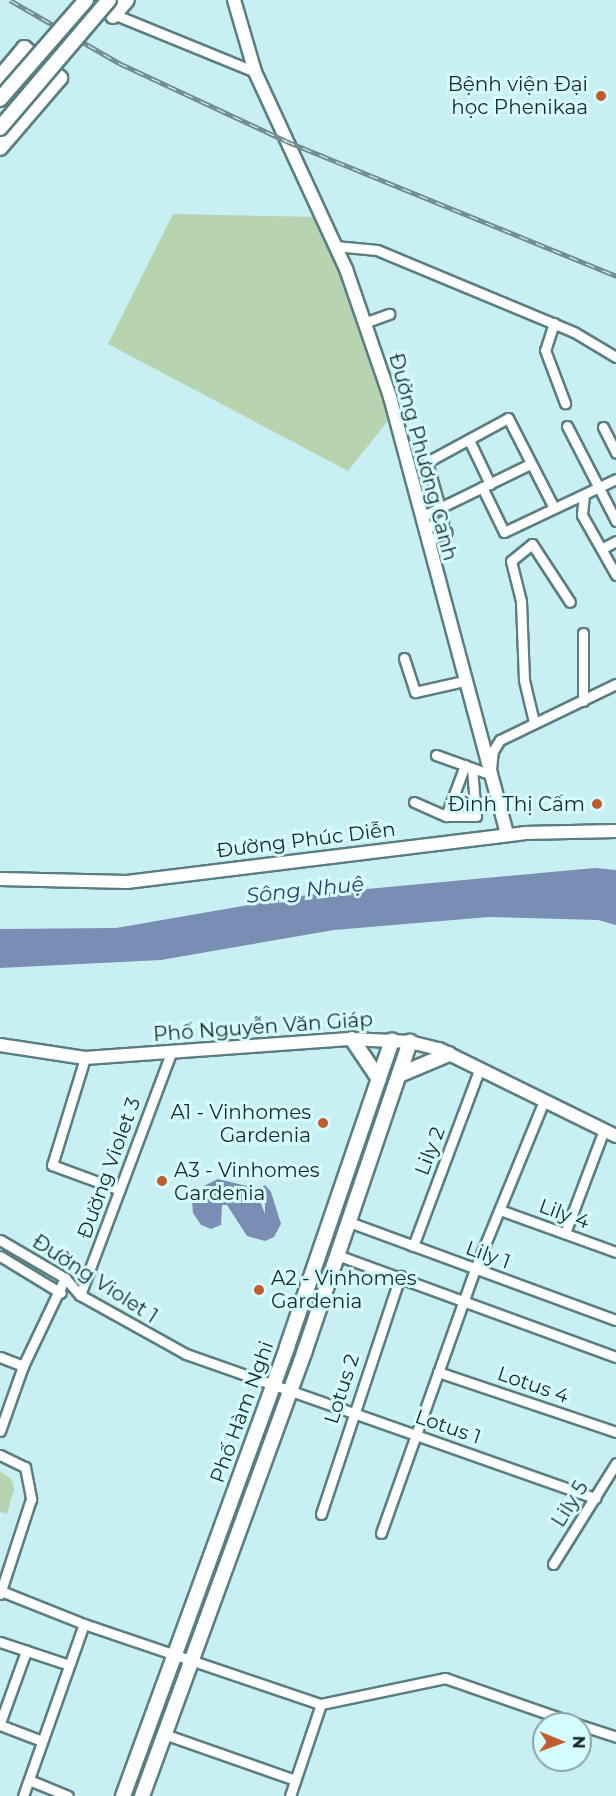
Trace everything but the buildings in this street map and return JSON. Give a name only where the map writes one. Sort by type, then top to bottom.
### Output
[{"type":"main road","points":[[0,99],[86,0]]},
{"type":"main road","points":[[0,128],[109,0]]},
{"type":"main road","points":[[113,16],[128,0]]},
{"type":"main road","points":[[0,77],[24,48],[60,78],[0,148]]},
{"type":"main road","points":[[352,1039],[379,1079]]},
{"type":"main road","name":"Phố Hàm Nghi","points":[[123,1796],[273,1384],[392,1040]]},
{"type":"main road","name":"Phố Hàm Nghi","points":[[142,1796],[290,1391],[410,1041]]},
{"type":"main road","points":[[399,1075],[449,1054]]},
{"type":"street","points":[[79,0],[113,16],[255,72]]},
{"type":"street","name":"Đường Phương Canh","points":[[234,0],[255,72],[335,246],[390,397],[507,835]]},
{"type":"street","points":[[335,246],[377,250],[549,321],[616,357]]},
{"type":"street","points":[[364,323],[390,314]]},
{"type":"street","points":[[549,321],[545,350],[565,403]]},
{"type":"street","points":[[440,508],[427,462],[508,418],[554,508]]},
{"type":"street","points":[[567,426],[616,521]]},
{"type":"street","points":[[603,427],[616,453]]},
{"type":"street","points":[[469,440],[504,532],[616,479]]},
{"type":"street","points":[[424,529],[440,508],[530,464]]},
{"type":"street","points":[[584,495],[582,515],[603,548],[616,575]]},
{"type":"street","points":[[424,529],[443,521]]},
{"type":"street","points":[[424,529],[447,532]]},
{"type":"street","points":[[603,548],[616,541]]},
{"type":"street","points":[[534,722],[524,680],[521,601],[511,561],[532,544],[570,602]]},
{"type":"street","points":[[583,633],[583,701]]},
{"type":"street","points":[[404,658],[415,692],[464,681]]},
{"type":"street","points":[[436,755],[490,776],[496,745],[534,722],[616,684]]},
{"type":"street","points":[[414,802],[446,816],[476,816],[469,766]]},
{"type":"street","points":[[446,816],[469,766]]},
{"type":"street","name":"Đường Phúc Diễn","points":[[0,879],[127,882],[507,835],[616,831]]},
{"type":"street","name":"Phố Nguyễn Văn Giáp","points":[[0,1045],[85,1058],[352,1039],[410,1041],[449,1054],[480,1068],[616,1136]]},
{"type":"street","name":"Đường Violet 3","points":[[80,1295],[171,1053]]},
{"type":"street","points":[[85,1058],[52,1165],[120,1191]]},
{"type":"street","name":"Lily 2","points":[[413,1246],[480,1068]]},
{"type":"street","points":[[381,1533],[475,1269],[544,1101]]},
{"type":"street","points":[[565,1233],[604,1130]]},
{"type":"street","name":"Lily 4","points":[[500,1210],[616,1252]]},
{"type":"street","name":"Lily 1","points":[[349,1222],[616,1320]]},
{"type":"street","name":"Đường Violet 1","points":[[0,1240],[65,1278],[80,1295],[177,1350],[290,1391]]},
{"type":"street","points":[[337,1255],[464,1299],[616,1358]]},
{"type":"street","points":[[0,1256],[61,1293]]},
{"type":"street","name":"Lotus 2","points":[[321,1514],[400,1276]]},
{"type":"street","points":[[0,1431],[23,1366],[61,1293],[65,1278]]},
{"type":"street","points":[[0,1357],[23,1366]]},
{"type":"street","name":"Lotus 4","points":[[438,1372],[616,1432]]},
{"type":"street","name":"Lotus 1","points":[[290,1391],[595,1498]]},
{"type":"street","points":[[0,1455],[27,1471],[31,1499],[1,1592],[84,1624],[321,1704],[445,1678],[541,1712]]},
{"type":"street","name":"Lily 5","points":[[553,1564],[616,1463]]},
{"type":"street","points":[[22,1796],[84,1624]]},
{"type":"street","points":[[0,1642],[69,1665]]},
{"type":"street","points":[[26,1651],[0,1724],[42,1741]]},
{"type":"street","points":[[290,1796],[321,1704]]},
{"type":"street","points":[[592,1729],[616,1737]]},
{"type":"street","points":[[164,1734],[295,1780]]},
{"type":"street","points":[[29,1780],[68,1796]]},
{"type":"green space","points":[[173,214],[321,217],[394,413],[348,471],[108,344]]},
{"type":"green space","points":[[0,1471],[12,1480],[14,1489],[7,1514],[0,1512]]},
{"type":"water","points":[[595,868],[616,870],[616,925],[598,920],[489,917],[334,930],[161,960],[0,968],[0,929],[116,928],[313,894]]},
{"type":"water","points":[[218,1179],[251,1187],[257,1193],[265,1214],[265,1201],[258,1190],[265,1185],[271,1192],[281,1224],[274,1237],[265,1241],[247,1236],[227,1205],[222,1205],[221,1225],[211,1229],[201,1225],[193,1213],[192,1200],[202,1187]]},
{"type":"railway","points":[[10,0],[119,63],[286,141],[616,276]]},
{"type":"place","name":"Bệnh viện Đại học Phenikaa","points":[[601,96]]},
{"type":"place","name":"Đình Thị Cấm","points":[[597,804]]},
{"type":"place","name":"A1 - Vinhomes Gardenia","points":[[323,1123]]},
{"type":"place","name":"A3 - Vinhomes Gardenia","points":[[162,1181]]},
{"type":"place","name":"A2 - Vinhomes Gardenia","points":[[259,1290]]},
{"type":"water label","name":"Sông Nhuệ","points":[[305,890]]}]
